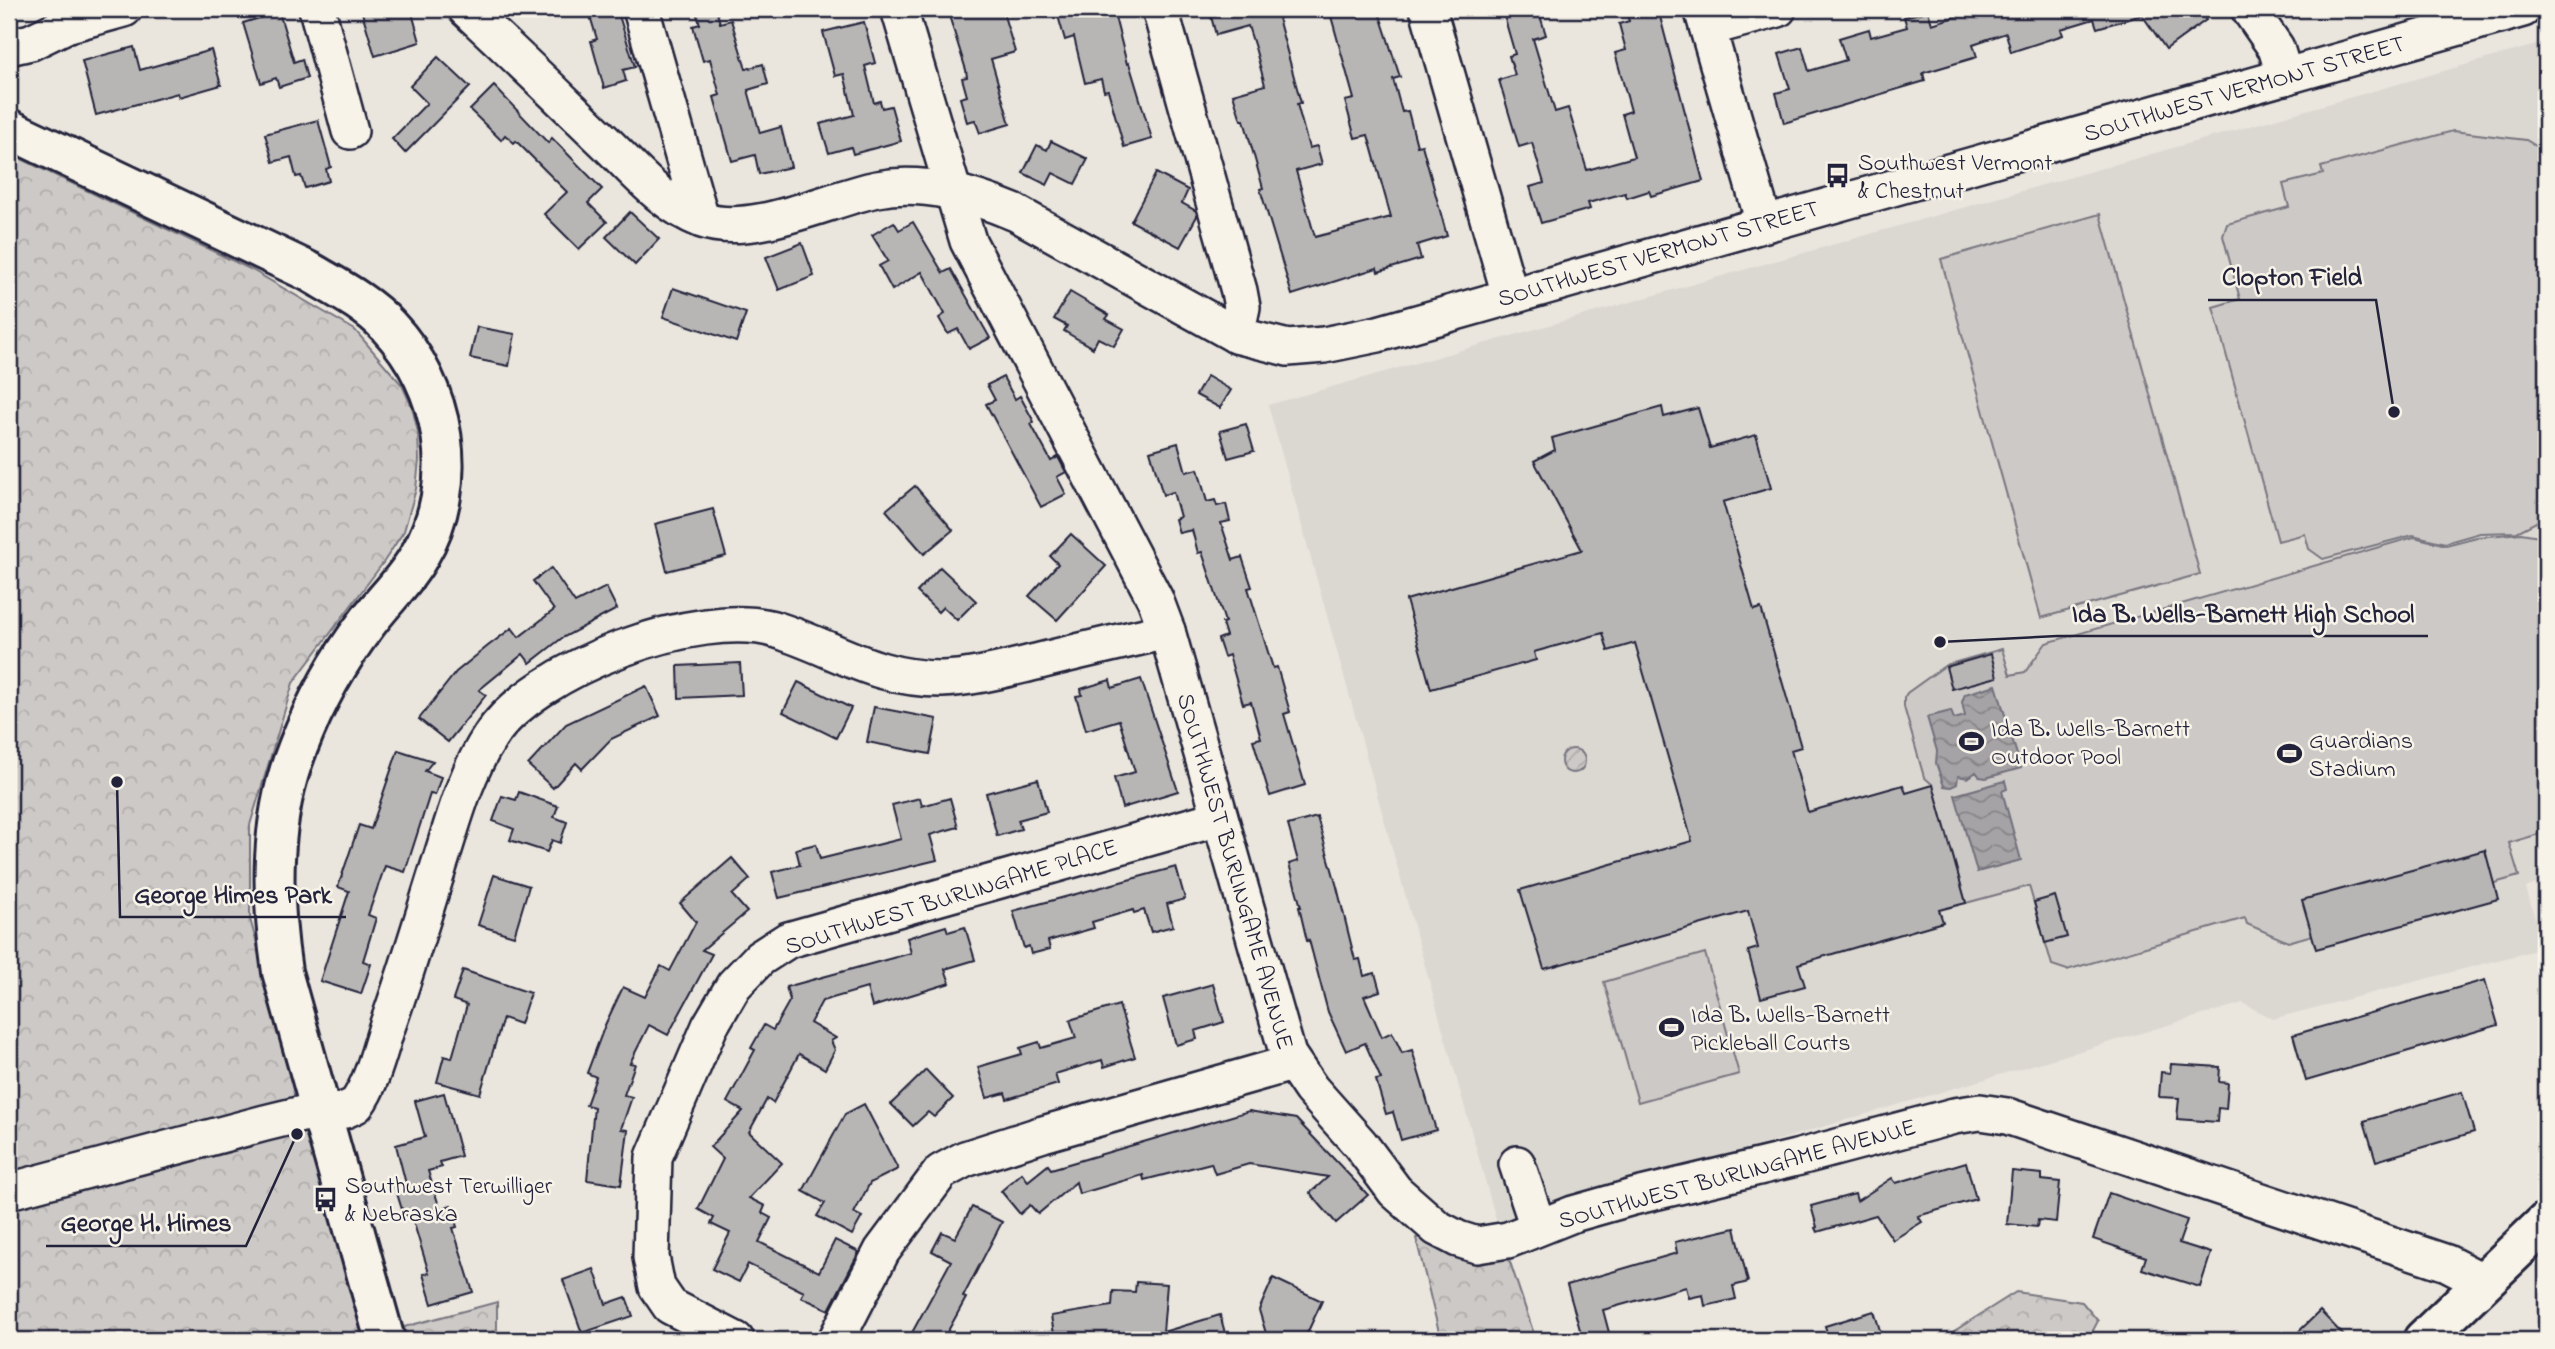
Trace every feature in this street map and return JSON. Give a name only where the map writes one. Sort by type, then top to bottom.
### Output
[{"type":"main road","points":[[9,130],[310,272],[343,291],[380,318],[403,343],[420,371],[433,401],[442,440],[443,478],[439,508],[429,537],[405,578],[348,649],[320,696],[297,750],[277,827],[275,899],[282,972],[385,1340]]},
{"type":"main road","points":[[2423,1340],[2546,1222]]},
{"type":"street","points":[[9,26],[16,31],[30,32],[124,9]]},
{"type":"street","points":[[317,9],[350,131]]},
{"type":"street","points":[[466,9],[661,196],[701,219]]},
{"type":"street","points":[[641,9],[701,219]]},
{"type":"street","name":"SOUTHWEST BURLINGAME AVENUE","points":[[899,9],[968,241],[1144,574],[1167,631],[1281,1033],[1292,1063],[1311,1089],[1360,1144],[1395,1191],[1437,1228],[1477,1245],[1508,1240],[1573,1214],[1633,1197],[1954,1116],[1980,1112],[2007,1116],[2427,1256],[2484,1282]]},
{"type":"street","points":[[1160,9],[1240,291],[1242,307],[1236,335]]},
{"type":"street","points":[[1429,9],[1510,295]]},
{"type":"street","points":[[1764,223],[1705,18],[1778,9]]},
{"type":"street","points":[[2249,9],[2273,42],[2285,77]]},
{"type":"street","name":"SOUTHWEST VERMONT STREET","points":[[701,219],[714,223],[738,224],[762,220],[878,189],[915,187],[953,192],[1016,213],[1236,335],[1288,348],[1324,345],[1378,334],[2523,9]]},
{"type":"street","points":[[9,47],[32,42],[66,25]]},
{"type":"street","points":[[9,1191],[265,1123],[353,1108],[359,1101],[392,1014],[460,799],[475,762],[507,713],[541,687],[581,665],[648,639],[714,626],[756,626],[776,630],[883,672],[944,679],[1006,669],[1167,631]]},
{"type":"street","name":"SOUTHWEST BURLINGAME PLACE","points":[[736,1340],[670,1306],[657,1287],[651,1257],[654,1157],[710,1026],[734,985],[760,958],[788,940],[1219,818]]},
{"type":"street","points":[[836,1340],[882,1251],[941,1172],[965,1159],[1043,1133],[1292,1063]]},
{"type":"street","points":[[1517,1164],[1538,1227]]},
{"type":"shaded area","points":[[2546,42],[2546,880],[2526,888],[2544,948],[2272,1019],[2243,1003],[1497,1223],[1268,405]]},
{"type":"green space","points":[[2453,131],[2526,140],[2546,152],[2546,517],[2517,532],[2480,533],[2445,543],[2413,535],[2323,559],[2309,549],[2305,534],[2278,541],[2213,307],[2240,299],[2223,236],[2227,224],[2289,207],[2283,184],[2323,174],[2321,167]]},
{"type":"green space","points":[[9,153],[252,270],[355,330],[402,385],[412,407],[418,432],[419,460],[416,489],[404,531],[293,683],[250,825],[250,919],[367,1340],[9,1340]]},
{"type":"green space","points":[[2100,214],[2200,574],[2041,618],[1941,259]]},
{"type":"green space","name":"Guardians Stadium","points":[[2521,533],[2546,537],[2546,832],[2509,843],[2519,876],[2288,942],[2247,924],[2245,918],[2067,970],[2052,965],[2029,886],[1966,903],[1933,785],[1924,777],[1904,707],[1907,693],[1946,665],[2002,649],[2010,675],[2025,672],[2046,643],[2414,537],[2446,545],[2477,537]]},
{"type":"green space","points":[[1568,749],[1578,749],[1585,756],[1585,766],[1578,773],[1568,773],[1561,766],[1561,756]]},
{"type":"green space","name":"Ida B. Wells-Barnett Pickleball Courts","points":[[1705,953],[1739,1074],[1638,1102],[1604,982]]},
{"type":"green space","points":[[1497,1223],[1536,1340],[1441,1340],[1416,1238]]},
{"type":"green space","points":[[2016,1292],[2082,1302],[2098,1321],[2088,1340],[1940,1340]]},
{"type":"green space","points":[[497,1302],[497,1340],[408,1340],[404,1327]]},
{"type":"water","points":[[1996,685],[2021,768],[1986,778],[1980,777],[1976,772],[1968,778],[1958,776],[1957,784],[1944,786],[1936,763],[1937,751],[1927,717],[1951,711],[1954,719],[1965,716],[1962,702],[1965,694]]},
{"type":"water","points":[[2005,781],[2007,789],[2002,791],[2021,860],[1977,872],[1955,795]]},
{"type":"building","points":[[361,9],[411,9],[420,42],[375,56]]},
{"type":"building","points":[[617,9],[635,67],[623,70],[626,81],[604,88],[591,41],[597,39],[590,16]]},
{"type":"building","points":[[695,9],[716,9],[720,23],[731,20],[746,69],[763,64],[768,84],[748,90],[760,133],[781,127],[791,167],[759,174],[755,155],[732,161],[714,97],[720,95],[710,59],[703,61],[693,26],[700,24]]},
{"type":"building","points":[[947,9],[1002,9],[1015,52],[991,59],[1010,124],[980,133],[975,120],[967,122],[960,98],[967,96],[962,78],[967,77],[966,70]]},
{"type":"building","points":[[1056,9],[1113,9],[1127,64],[1129,63],[1152,139],[1124,147],[1108,90],[1104,91],[1101,79],[1085,83],[1074,37],[1065,40]]},
{"type":"building","points":[[1209,9],[1290,9],[1291,14],[1278,18],[1301,103],[1297,104],[1309,148],[1317,146],[1322,164],[1296,171],[1315,237],[1391,217],[1368,135],[1355,138],[1345,101],[1354,99],[1329,9],[1378,9],[1400,77],[1393,79],[1402,112],[1408,111],[1417,146],[1422,145],[1447,236],[1417,245],[1421,259],[1378,272],[1377,268],[1292,295],[1260,189],[1263,188],[1244,120],[1241,120],[1233,94],[1265,85],[1256,51],[1248,26],[1216,35]]},
{"type":"building","points":[[1502,9],[1538,9],[1546,35],[1533,39],[1555,112],[1568,108],[1587,170],[1634,157],[1622,114],[1631,111],[1615,53],[1626,50],[1619,24],[1629,21],[1625,9],[1658,9],[1703,181],[1651,196],[1649,191],[1627,198],[1625,193],[1588,203],[1590,209],[1541,223],[1530,187],[1544,183],[1532,143],[1519,147],[1499,80],[1515,75],[1509,56],[1515,54]]},
{"type":"building","points":[[1966,9],[2198,9],[2206,20],[2166,49],[2142,15],[2097,28],[2094,19],[2061,29],[2063,35],[2011,52],[2006,33],[1973,44],[1977,57],[1923,73],[1925,81],[1784,123],[1776,93],[1790,89],[1779,54],[1802,47],[1809,71],[1846,60],[1839,38],[1869,29],[1871,37],[1907,27],[1904,17],[1928,11],[1932,24],[1968,13]]},
{"type":"building","points":[[279,12],[294,62],[302,59],[307,78],[279,87],[276,78],[261,83],[243,23]]},
{"type":"building","points":[[864,22],[875,63],[865,66],[874,103],[880,101],[882,108],[891,106],[901,141],[853,154],[851,147],[829,153],[820,124],[854,115],[844,74],[835,76],[823,32]]},
{"type":"building","points":[[134,47],[140,70],[211,50],[221,85],[179,97],[178,93],[96,115],[82,61]]},
{"type":"building","points":[[438,57],[470,87],[405,153],[392,139],[427,103],[410,86]]},
{"type":"building","points":[[494,86],[548,143],[552,138],[602,189],[588,203],[607,222],[579,249],[544,214],[567,192],[516,141],[514,143],[505,135],[501,140],[470,110]]},
{"type":"building","points":[[318,120],[331,167],[326,169],[329,181],[305,188],[301,176],[296,177],[291,157],[273,162],[265,134]]},
{"type":"building","points":[[1051,141],[1088,159],[1075,184],[1053,173],[1047,185],[1023,173],[1037,145],[1047,150]]},
{"type":"building","points":[[1156,173],[1188,190],[1182,203],[1196,211],[1197,216],[1180,247],[1131,221]]},
{"type":"building","points":[[630,212],[659,239],[635,265],[606,237]]},
{"type":"building","points":[[894,222],[899,230],[913,222],[943,273],[951,269],[990,338],[969,349],[958,329],[948,334],[939,318],[945,314],[922,272],[892,290],[879,266],[888,261],[872,235]]},
{"type":"building","points":[[802,243],[814,276],[779,290],[766,257]]},
{"type":"building","points":[[673,288],[746,313],[736,342],[663,317]]},
{"type":"building","points":[[1070,292],[1109,315],[1106,319],[1124,329],[1114,346],[1098,338],[1093,348],[1064,331],[1067,326],[1054,319]]},
{"type":"building","points":[[477,327],[515,334],[509,366],[470,358]]},
{"type":"building","points":[[1207,376],[1231,390],[1220,408],[1196,395]]},
{"type":"building","points":[[1003,377],[1015,399],[1020,396],[1034,422],[1031,424],[1051,461],[1058,457],[1066,472],[1057,477],[1066,494],[1041,507],[986,404],[995,400],[987,385]]},
{"type":"building","points":[[1662,407],[1664,417],[1698,408],[1710,448],[1756,435],[1771,488],[1723,502],[1754,610],[1761,608],[1801,747],[1791,750],[1808,812],[1903,785],[1906,793],[1933,785],[1966,903],[1939,910],[1943,922],[1798,964],[1805,986],[1761,998],[1748,951],[1758,948],[1748,911],[1544,969],[1520,890],[1692,841],[1635,643],[1608,651],[1603,633],[1534,652],[1536,660],[1431,689],[1406,600],[1582,550],[1534,461],[1555,450],[1552,438]]},
{"type":"building","points":[[1246,424],[1254,451],[1228,458],[1220,431]]},
{"type":"building","points":[[1178,443],[1186,472],[1198,469],[1207,502],[1215,500],[1217,506],[1226,504],[1230,521],[1221,523],[1233,560],[1242,557],[1252,587],[1248,588],[1273,668],[1277,667],[1290,712],[1284,714],[1305,785],[1270,796],[1253,740],[1261,738],[1251,702],[1243,704],[1229,655],[1224,657],[1218,639],[1226,636],[1222,623],[1225,622],[1202,552],[1198,553],[1192,530],[1179,533],[1175,519],[1180,517],[1173,492],[1163,495],[1150,451]]},
{"type":"building","points":[[915,486],[953,530],[924,554],[886,510]]},
{"type":"building","points":[[713,509],[726,556],[667,571],[655,524]]},
{"type":"building","points":[[1071,534],[1106,566],[1057,620],[1029,596],[1058,564],[1050,556]]},
{"type":"building","points":[[940,567],[976,601],[957,620],[943,607],[938,612],[917,592]]},
{"type":"building","points":[[551,568],[575,603],[606,587],[617,609],[562,638],[530,663],[523,654],[479,690],[486,695],[448,742],[419,719],[456,672],[488,646],[512,628],[519,637],[554,610],[533,581]]},
{"type":"building","points":[[1991,654],[1997,677],[1952,689],[1946,667]]},
{"type":"building","points":[[740,663],[742,695],[679,698],[678,666]]},
{"type":"building","points":[[1141,679],[1178,791],[1122,808],[1114,778],[1135,772],[1119,720],[1086,730],[1076,696],[1082,695],[1081,689],[1110,680],[1112,688]]},
{"type":"building","points":[[798,682],[851,708],[836,738],[783,712]]},
{"type":"building","points":[[646,686],[660,716],[611,739],[582,769],[576,763],[553,788],[528,765],[566,724]]},
{"type":"building","points":[[874,707],[937,719],[930,754],[867,742]]},
{"type":"building","points":[[398,750],[433,761],[425,771],[441,777],[435,795],[430,794],[405,872],[385,866],[368,915],[376,918],[363,961],[371,964],[361,994],[320,981],[349,891],[338,887],[359,825],[371,829]]},
{"type":"building","points":[[1038,779],[1047,812],[1018,820],[1021,829],[997,836],[986,793]]},
{"type":"building","points":[[519,792],[558,806],[554,817],[567,822],[560,843],[552,840],[547,852],[510,840],[514,829],[493,821],[502,796],[516,800]]},
{"type":"building","points":[[920,798],[922,806],[950,798],[958,827],[930,835],[937,860],[779,898],[772,872],[800,865],[796,849],[816,844],[820,859],[901,839],[892,805]]},
{"type":"building","points":[[1317,817],[1355,960],[1360,959],[1364,976],[1375,973],[1380,991],[1364,996],[1382,1037],[1392,1032],[1402,1053],[1412,1050],[1436,1130],[1401,1140],[1393,1112],[1386,1114],[1376,1080],[1381,1079],[1365,1043],[1346,1051],[1328,1012],[1309,940],[1307,941],[1289,864],[1298,861],[1288,825]]},
{"type":"building","points":[[2485,850],[2498,899],[2316,949],[2302,900]]},
{"type":"building","points":[[732,858],[750,879],[732,895],[747,912],[702,950],[712,954],[668,1035],[649,1025],[630,1063],[635,1064],[624,1095],[632,1097],[621,1129],[628,1130],[621,1185],[587,1180],[594,1107],[586,1105],[596,1077],[587,1073],[605,1025],[623,987],[645,997],[661,966],[670,971],[696,922],[680,903]]},
{"type":"building","points":[[1176,867],[1185,899],[1167,904],[1173,926],[1151,932],[1144,910],[1134,913],[1133,910],[1092,922],[1094,928],[1048,941],[1050,949],[1031,954],[1029,946],[1024,948],[1013,911]]},
{"type":"building","points":[[494,875],[529,886],[514,936],[478,925]]},
{"type":"building","points":[[2055,896],[2067,937],[2045,943],[2034,902]]},
{"type":"building","points":[[946,926],[948,932],[965,927],[975,960],[945,969],[950,983],[872,1007],[867,988],[822,1001],[810,1023],[836,1038],[831,1041],[835,1050],[825,1069],[799,1054],[773,1103],[767,1099],[749,1132],[782,1163],[749,1198],[765,1206],[762,1213],[771,1218],[759,1242],[819,1272],[835,1240],[859,1252],[829,1310],[801,1297],[804,1292],[748,1264],[739,1282],[712,1269],[730,1233],[711,1224],[714,1218],[698,1209],[723,1159],[710,1147],[743,1111],[727,1102],[755,1050],[751,1048],[764,1025],[773,1030],[790,1000],[786,987],[911,953],[907,938]]},
{"type":"building","points":[[463,970],[530,993],[520,1024],[503,1018],[480,1094],[437,1082],[444,1056],[452,1058],[467,1005],[453,1000]]},
{"type":"building","points":[[2485,980],[2498,1025],[2306,1081],[2293,1035]]},
{"type":"building","points":[[1213,984],[1224,1022],[1195,1031],[1197,1039],[1176,1045],[1163,998]]},
{"type":"building","points":[[1119,1005],[1135,1057],[1104,1067],[1102,1060],[1055,1074],[1058,1084],[1007,1099],[1005,1093],[987,1098],[978,1067],[1022,1054],[1020,1048],[1039,1042],[1041,1048],[1076,1038],[1070,1020]]},
{"type":"building","points":[[2171,1064],[2220,1067],[2219,1082],[2228,1083],[2226,1109],[2218,1108],[2217,1122],[2177,1119],[2179,1098],[2159,1097],[2161,1072],[2170,1073]]},
{"type":"building","points":[[926,1070],[953,1098],[934,1117],[928,1112],[913,1126],[891,1104]]},
{"type":"building","points":[[2462,1092],[2474,1132],[2376,1161],[2364,1121]]},
{"type":"building","points":[[444,1093],[461,1156],[440,1162],[442,1167],[428,1171],[440,1209],[451,1205],[457,1227],[453,1228],[473,1292],[432,1304],[423,1274],[429,1273],[411,1214],[404,1216],[395,1187],[406,1184],[396,1145],[425,1137],[415,1101]]},
{"type":"building","points":[[864,1104],[898,1169],[870,1183],[854,1213],[862,1217],[852,1235],[817,1216],[825,1203],[803,1191],[845,1114]]},
{"type":"building","points":[[1249,1111],[1296,1119],[1368,1195],[1336,1223],[1310,1193],[1328,1177],[1249,1164],[1215,1174],[1211,1163],[1144,1180],[1143,1175],[1079,1194],[1076,1182],[1038,1214],[1030,1205],[1020,1214],[1001,1191],[1022,1173],[1028,1181],[1048,1165],[1051,1169]]},
{"type":"building","points":[[1966,1162],[1976,1199],[1918,1216],[1922,1222],[1893,1240],[1876,1215],[1817,1232],[1815,1228],[1817,1227],[1811,1206],[1855,1194],[1857,1201],[1892,1178],[1896,1183]]},
{"type":"building","points":[[2012,1171],[2042,1174],[2042,1180],[2060,1182],[2056,1222],[2038,1220],[2037,1227],[2007,1224]]},
{"type":"building","points":[[2109,1193],[2187,1220],[2179,1243],[2211,1253],[2200,1287],[2142,1269],[2146,1257],[2093,1239]]},
{"type":"building","points":[[972,1207],[1002,1222],[963,1297],[966,1298],[943,1340],[908,1340],[951,1261],[932,1251],[942,1232],[955,1238]]},
{"type":"building","points":[[1735,1228],[1748,1282],[1733,1286],[1736,1299],[1705,1306],[1703,1295],[1689,1298],[1686,1287],[1603,1310],[1611,1340],[1583,1340],[1567,1285],[1677,1253],[1675,1242]]},
{"type":"building","points":[[594,1269],[606,1304],[626,1297],[633,1316],[582,1333],[563,1280]]},
{"type":"building","points":[[1273,1278],[1322,1301],[1304,1340],[1268,1340],[1259,1310]]},
{"type":"building","points":[[1136,1282],[1167,1284],[1163,1332],[1220,1315],[1227,1340],[1153,1340],[1097,1336],[1097,1340],[1055,1340],[1051,1316],[1112,1306],[1113,1291],[1135,1292]]},
{"type":"building","points":[[1874,1311],[1883,1340],[1829,1340],[1825,1326]]},
{"type":"building","points":[[2320,1311],[2348,1340],[2290,1340]]},
{"type":"place","name":"Southwest Vermont & Chestnut","points":[[1838,176]]},
{"type":"place","name":"Clopton Field","points":[[2394,412]]},
{"type":"place","name":"Ida B. Wells-Barnett High School","points":[[1940,642]]},
{"type":"place","name":"Ida B. Wells-Barnett Outdoor Pool","points":[[1971,742]]},
{"type":"place","name":"Guardians Stadium","points":[[2289,754]]},
{"type":"place","name":"George Himes Park","points":[[117,782]]},
{"type":"place","name":"Ida B. Wells-Barnett Pickleball Courts","points":[[1671,1028]]},
{"type":"place","name":"George H. Himes","points":[[297,1134]]},
{"type":"place","name":"Southwest Terwilliger & Nebraska","points":[[325,1199]]}]
